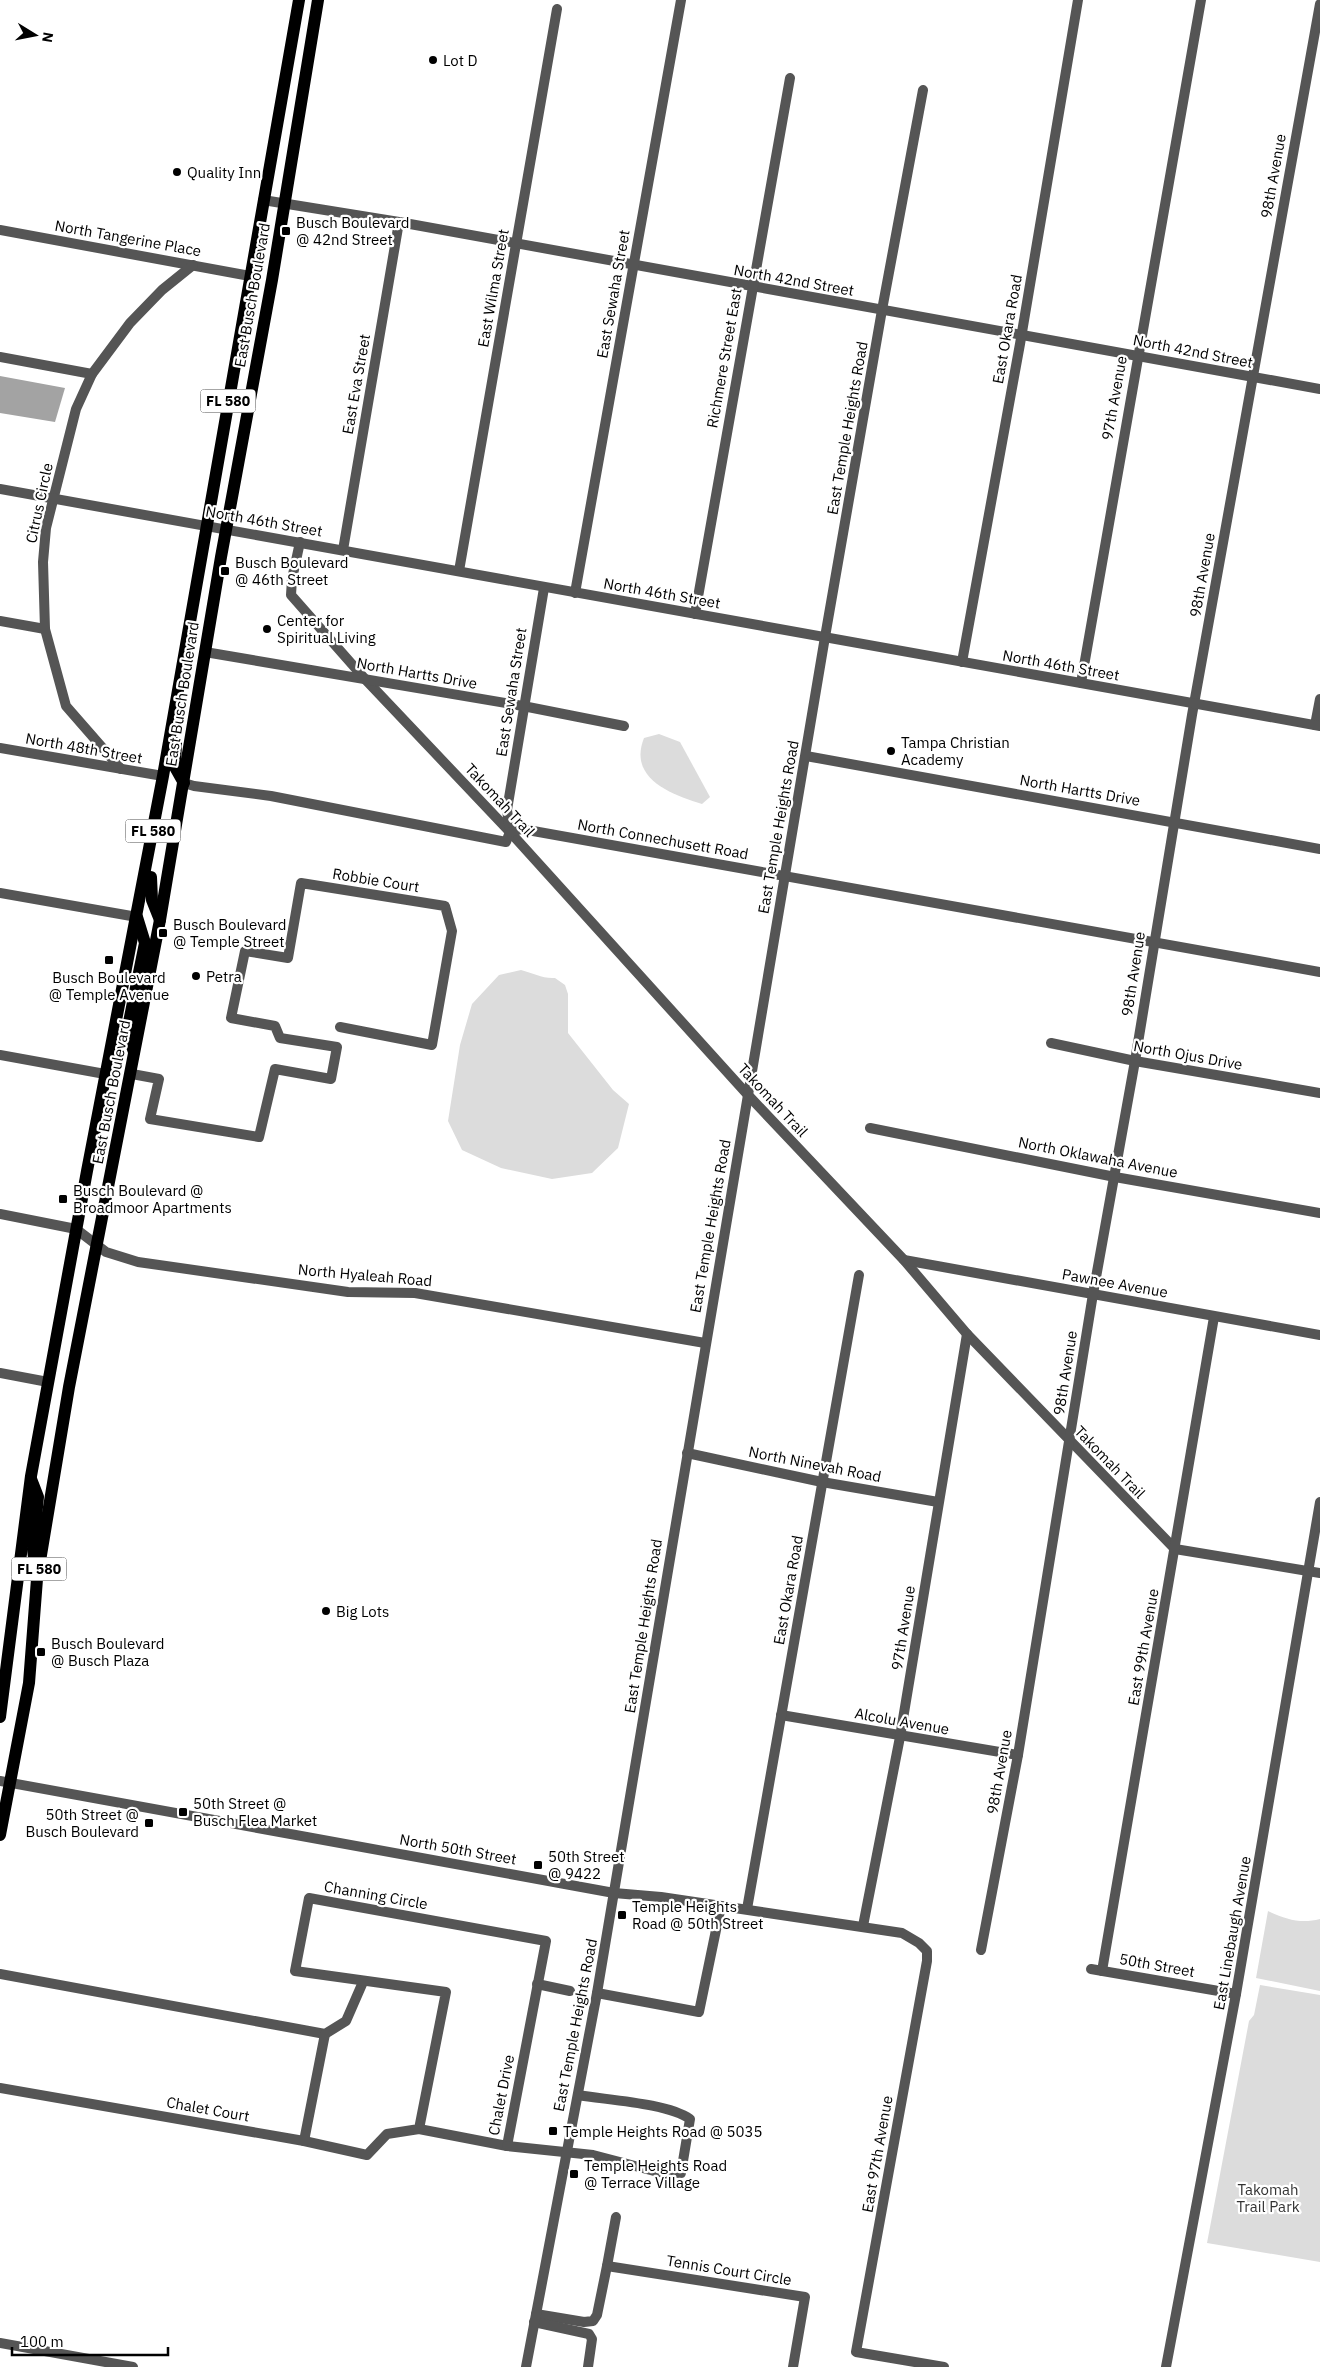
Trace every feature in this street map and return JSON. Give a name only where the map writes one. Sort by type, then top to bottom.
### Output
[{"type":"main road","name":"East Busch Boulevard","points":[[0,1717],[30,1476],[159,799],[205,526],[299,0]]},
{"type":"main road","name":"East Busch Boulevard","points":[[0,1836],[5,1782],[29,1684],[37,1579],[69,1387],[132,1074],[160,920],[318,0]]},
{"type":"main road","points":[[180,675],[186,689],[174,754],[175,767],[184,783]]},
{"type":"main road","points":[[159,799],[163,816],[150,888],[152,900],[160,920]]},
{"type":"main road","points":[[135,1055],[127,1032],[145,942],[137,917]]},
{"type":"main road","points":[[30,1476],[38,1496],[32,1548],[37,1579]]},
{"type":"street","name":"East Sewaha Street","points":[[575,593],[681,0]]},
{"type":"street","name":"East Okara Road","points":[[962,662],[1021,336],[1078,0]]},
{"type":"street","name":"97th Avenue","points":[[1081,684],[1137,355],[1201,0]]},
{"type":"street","name":"98th Avenue","points":[[981,1950],[1018,1756],[1093,1294],[1135,1061],[1153,942],[1320,4]]},
{"type":"street","name":"East Wilma Street","points":[[459,571],[556,9]]},
{"type":"street","name":"Richmere Street East","points":[[695,614],[790,78]]},
{"type":"street","name":"East Temple Heights Road","points":[[526,2367],[597,1993],[825,637],[882,310],[924,90]]},
{"type":"street","name":"North 42nd Street","points":[[263,200],[399,222],[752,288],[1320,389]]},
{"type":"street","name":"East Eva Street","points":[[343,550],[399,222]]},
{"type":"street","name":"North Tangerine Place","points":[[0,230],[250,276]]},
{"type":"street","name":"Citrus Circle","points":[[121,770],[66,706],[45,629],[43,562],[46,528],[76,409],[92,374],[130,324],[162,290],[193,265]]},
{"type":"street","points":[[0,357],[92,374]]},
{"type":"street","name":"North 46th Street","points":[[0,489],[300,542],[544,588],[1318,725]]},
{"type":"street","name":"Takomah Trail","points":[[300,542],[292,579],[291,595],[365,679],[510,832],[747,1094],[904,1260],[967,1334],[1069,1442],[1175,1549]]},
{"type":"street","name":"East Sewaha Street","points":[[510,832],[507,810],[544,588]]},
{"type":"street","points":[[0,621],[45,629]]},
{"type":"street","name":"North Hartts Drive","points":[[205,652],[523,706],[624,726]]},
{"type":"street","points":[[1318,725],[1320,699]]},
{"type":"street","name":"North 48th Street","points":[[0,748],[163,776]]},
{"type":"street","name":"North Hartts Drive","points":[[806,756],[1320,849]]},
{"type":"street","name":"North Connechusett Road","points":[[184,783],[271,796],[506,842],[510,832],[522,829],[1320,972]]},
{"type":"street","name":"Robbie Court","points":[[132,1074],[159,1079],[150,1119],[259,1137],[275,1069],[331,1078],[337,1047],[280,1038],[275,1026],[231,1018],[245,950],[288,958],[302,883],[445,906],[452,931],[432,1045],[340,1028]]},
{"type":"street","points":[[0,892],[137,917]]},
{"type":"street","name":"North Ojus Drive","points":[[1051,1043],[1135,1061],[1320,1093]]},
{"type":"street","points":[[0,1055],[106,1074]]},
{"type":"street","name":"North Oklawaha Avenue","points":[[870,1128],[1115,1177],[1320,1213]]},
{"type":"street","name":"North Hyaleah Road","points":[[0,1214],[76,1229],[96,1246],[114,1255],[138,1262],[348,1292],[415,1293],[705,1343]]},
{"type":"street","name":"Pawnee Avenue","points":[[904,1260],[1320,1335]]},
{"type":"street","name":"East Okara Road","points":[[747,1909],[859,1275]]},
{"type":"street","name":"East 99th Avenue","points":[[1096,1970],[1175,1549],[1214,1317]]},
{"type":"street","name":"97th Avenue","points":[[864,1926],[900,1737],[967,1334]]},
{"type":"street","points":[[0,1373],[48,1382]]},
{"type":"street","name":"North Ninevah Road","points":[[687,1453],[822,1482],[938,1502]]},
{"type":"street","name":"East Linebaugh Avenue","points":[[1166,2367],[1236,1994],[1320,1502]]},
{"type":"street","points":[[1175,1549],[1320,1573]]},
{"type":"street","points":[[1309,1571],[1320,1578]]},
{"type":"street","name":"Alcolu Avenue","points":[[782,1714],[900,1737],[1018,1756]]},
{"type":"street","name":"North 50th Street","points":[[5,1782],[614,1893],[637,1894],[747,1909],[902,1933],[927,1951],[927,1961]]},
{"type":"street","name":"Channing Circle","points":[[419,2129],[446,1992],[362,1982],[296,1971],[309,1898],[546,1941],[537,1984]]},
{"type":"street","points":[[597,1993],[699,2012],[721,1906]]},
{"type":"street","name":"East 97th Avenue","points":[[927,1961],[856,2352],[944,2367]]},
{"type":"street","name":"50th Street","points":[[1096,1970],[1236,1994]]},
{"type":"street","points":[[3,1974],[325,2034],[346,2021],[362,1982]]},
{"type":"street","points":[[537,1984],[570,1991]]},
{"type":"street","name":"Chalet Drive","points":[[304,2141],[367,2155],[387,2134],[419,2129],[507,2146],[537,1984]]},
{"type":"street","points":[[304,2141],[325,2034]]},
{"type":"street","name":"Chalet Court","points":[[0,2088],[304,2141]]},
{"type":"street","points":[[507,2146],[593,2155],[658,2172],[681,2173],[690,2119],[683,2114],[660,2108],[578,2095]]},
{"type":"street","points":[[535,2318],[584,2322],[593,2321],[598,2315],[616,2216]]},
{"type":"street","name":"Tennis Court Circle","points":[[607,2266],[805,2297],[792,2367]]},
{"type":"street","points":[[535,2318],[589,2334],[592,2339],[588,2367]]},
{"type":"street","points":[[0,2343],[133,2367]]},
{"type":"green space","points":[[659,734],[680,742],[710,797],[702,804],[665,789],[647,774],[642,764],[641,752],[644,738]]},
{"type":"green space","points":[[521,970],[542,977],[555,978],[565,985],[568,994],[568,1033],[613,1090],[629,1104],[618,1148],[592,1173],[552,1179],[501,1168],[462,1150],[448,1121],[460,1045],[472,1004],[499,975]]},
{"type":"green space","points":[[1268,1911],[1293,1920],[1320,1919],[1320,1991],[1256,1978]]},
{"type":"green space","name":"Takomah Trail Park","points":[[1260,1985],[1320,1995],[1320,2262],[1207,2243],[1249,2021],[1254,2015]]},
{"type":"shaded area","points":[[0,376],[65,388],[55,422],[0,413]]},
{"type":"place","name":"Lot D","points":[[433,60]]},
{"type":"place","name":"Quality Inn","points":[[177,172]]},
{"type":"place","name":"Busch Boulevard @ 42nd Street","points":[[286,231]]},
{"type":"place","name":"Busch Boulevard @ 46th Street","points":[[225,571]]},
{"type":"place","name":"Center for Spiritual Living","points":[[267,629]]},
{"type":"place","name":"Tampa Christian Academy","points":[[891,751]]},
{"type":"place","name":"Busch Boulevard @ Temple Street","points":[[163,933]]},
{"type":"place","name":"Busch Boulevard @ Temple Avenue","points":[[109,960]]},
{"type":"place","name":"Petra","points":[[196,976]]},
{"type":"place","name":"Busch Boulevard @ Broadmoor Apartments","points":[[63,1199]]},
{"type":"place","name":"Big Lots","points":[[326,1611]]},
{"type":"place","name":"Busch Boulevard @ Busch Plaza","points":[[41,1652]]},
{"type":"place","name":"50th Street @ Busch Flea Market","points":[[183,1812]]},
{"type":"place","name":"50th Street @ Busch Boulevard","points":[[149,1823]]},
{"type":"place","name":"50th Street @ 9422","points":[[538,1865]]},
{"type":"place","name":"Temple Heights Road @ 50th Street","points":[[622,1915]]},
{"type":"place","name":"Temple Heights Road @ 5035","points":[[553,2131]]},
{"type":"place","name":"Temple Heights Road @ Terrace Village","points":[[574,2174]]}]
